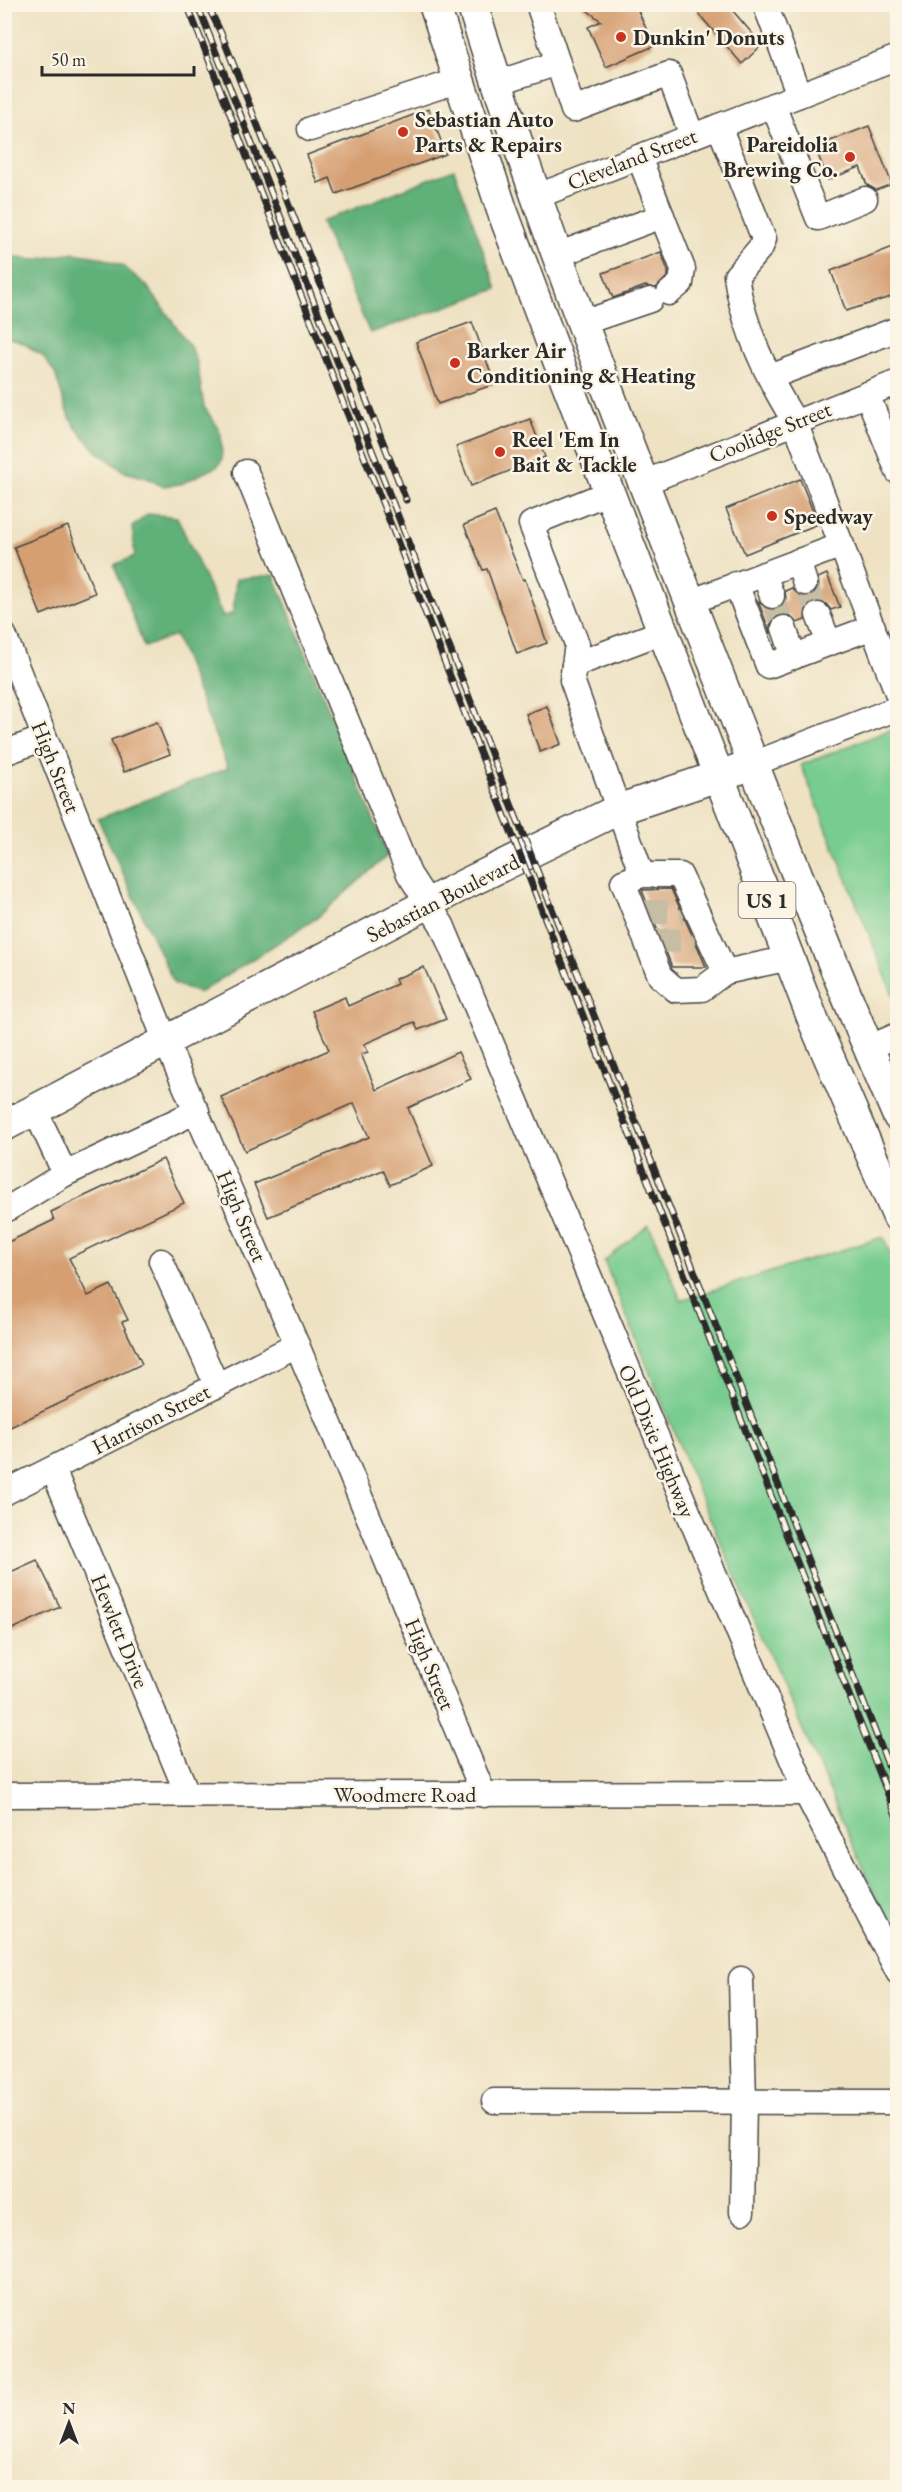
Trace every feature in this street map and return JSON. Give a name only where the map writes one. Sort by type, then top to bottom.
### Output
[{"type":"main road","name":"US 1","points":[[434,4],[457,81],[515,246],[790,958],[897,1217]]},
{"type":"main road","name":"US 1","points":[[472,4],[535,197],[643,483],[753,764],[897,1116]]},
{"type":"main road","points":[[515,246],[526,248],[540,257],[569,287]]},
{"type":"main road","name":"Sebastian Boulevard","points":[[4,1126],[429,905],[465,884],[617,810],[753,764]]},
{"type":"street","points":[[538,4],[573,110],[669,75],[692,136]]},
{"type":"street","points":[[765,4],[799,95]]},
{"type":"street","name":"Cleveland Street","points":[[535,197],[897,57]]},
{"type":"street","points":[[496,83],[558,63]]},
{"type":"street","points":[[310,129],[457,81]]},
{"type":"street","points":[[773,105],[818,218],[865,199]]},
{"type":"street","points":[[719,126],[764,239],[761,247],[736,276],[739,302],[770,377],[795,422],[897,695]]},
{"type":"street","points":[[582,323],[659,296],[681,284],[683,269],[639,157]]},
{"type":"street","points":[[557,255],[662,216]]},
{"type":"street","points":[[770,377],[897,329]]},
{"type":"street","name":"Coolidge Street","points":[[643,483],[897,382]]},
{"type":"street","points":[[867,394],[891,437],[897,472]]},
{"type":"street","name":"Old Dixie Highway","points":[[246,472],[409,874],[442,925],[806,1793],[897,1972]]},
{"type":"street","points":[[610,492],[531,524],[577,644],[572,680],[642,874]]},
{"type":"street","points":[[690,602],[736,584],[768,585],[801,572],[842,545]]},
{"type":"street","points":[[736,584],[768,666],[873,627]]},
{"type":"street","points":[[818,615],[829,644]]},
{"type":"street","points":[[784,628],[794,657]]},
{"type":"street","points":[[574,665],[664,631]]},
{"type":"street","name":"High Street","points":[[4,635],[166,1042],[297,1345],[484,1795]]},
{"type":"street","name":"Sebastian Boulevard","points":[[753,764],[897,708]]},
{"type":"street","points":[[4,753],[44,738]]},
{"type":"street","points":[[725,972],[703,941],[690,912],[680,875],[642,874],[623,882],[639,911],[651,941],[660,976],[676,990],[702,989],[725,972],[790,958]]},
{"type":"street","points":[[868,1048],[897,1035]]},
{"type":"street","points":[[35,1110],[65,1174]]},
{"type":"street","points":[[4,1211],[65,1174],[197,1111]]},
{"type":"street","points":[[161,1261],[217,1386]]},
{"type":"street","name":"Harrison Street","points":[[4,1493],[297,1345]]},
{"type":"street","name":"Hewlett Drive","points":[[54,1469],[187,1793]]},
{"type":"street","name":"Woodmere Road","points":[[4,1795],[806,1793]]},
{"type":"street","points":[[741,1979],[744,2102],[742,2212]]},
{"type":"street","points":[[495,2101],[897,2102]]},
{"type":"green space","points":[[454,169],[497,289],[370,333],[321,222]]},
{"type":"green space","points":[[73,253],[99,257],[123,266],[147,286],[191,347],[197,362],[204,407],[221,435],[222,460],[218,466],[181,484],[162,486],[147,478],[125,472],[98,452],[76,428],[67,412],[55,373],[43,356],[23,343],[5,338],[5,255],[34,260]]},
{"type":"green space","points":[[148,514],[177,517],[223,617],[233,613],[236,579],[274,575],[388,855],[317,918],[199,993],[174,984],[98,819],[228,768],[175,635],[144,647],[114,565],[135,556],[132,527]]},
{"type":"green space","points":[[897,727],[898,995],[894,997],[801,765]]},
{"type":"green space","points":[[649,1225],[681,1300],[883,1237],[897,1270],[897,1945],[701,1498],[604,1261]]},
{"type":"building","name":"Dunkin' Donuts","points":[[579,4],[635,4],[654,46],[606,67],[588,27],[601,21]]},
{"type":"building","points":[[706,4],[727,4],[762,45],[742,64],[697,12]]},
{"type":"building","name":"Sebastian Auto Parts & Repairs","points":[[429,109],[446,154],[336,194],[330,178],[318,183],[307,155]]},
{"type":"building","name":"Pareidolia Brewing Co.","points":[[869,126],[892,184],[876,190],[867,185],[860,167],[828,180],[815,147]]},
{"type":"building","points":[[893,247],[897,260],[897,295],[846,311],[831,271]]},
{"type":"building","points":[[661,252],[668,276],[656,288],[645,286],[613,298],[603,273]]},
{"type":"building","name":"Barker Air Conditioning & Heating","points":[[472,322],[495,384],[438,404],[416,342]]},
{"type":"building","name":"Reel 'Em In Bait & Tackle","points":[[530,419],[545,457],[471,486],[456,447]]},
{"type":"building","name":"Speedway","points":[[800,479],[818,524],[745,554],[726,509]]},
{"type":"building","points":[[495,512],[523,580],[525,579],[547,643],[517,654],[487,569],[483,570],[464,525]]},
{"type":"building","points":[[68,526],[95,593],[41,615],[14,547]]},
{"type":"building","points":[[827,574],[840,607],[831,610],[826,604],[813,602],[807,607],[805,620],[797,623],[787,614],[779,615],[770,625],[771,634],[758,601],[769,610],[777,609],[786,599],[785,591],[792,588],[801,597],[810,596],[819,587],[818,578]]},
{"type":"building","points":[[547,706],[561,744],[540,752],[526,714]]},
{"type":"building","points":[[157,722],[170,754],[124,772],[111,740]]},
{"type":"building","points":[[671,889],[706,967],[672,967],[642,890]]},
{"type":"building","points":[[424,967],[446,1019],[418,1030],[414,1022],[364,1044],[368,1052],[361,1054],[376,1090],[458,1052],[471,1079],[408,1108],[433,1166],[390,1185],[383,1170],[268,1217],[254,1184],[369,1137],[354,1103],[245,1151],[221,1097],[329,1050],[312,1011],[345,997],[348,1006],[397,984],[395,979]]},
{"type":"building","points":[[163,1159],[184,1203],[69,1258],[88,1296],[111,1285],[128,1320],[122,1322],[142,1364],[4,1430],[4,1244],[54,1220],[51,1212]]},
{"type":"building","points":[[37,1560],[60,1607],[4,1633],[4,1575]]},
{"type":"tunnel","points":[[805,583],[818,615]]},
{"type":"tunnel","points":[[772,596],[784,628]]},
{"type":"tunnel","points":[[644,912],[684,912]]},
{"type":"tunnel","points":[[656,941],[695,940]]},
{"type":"railway","points":[[187,4],[898,1820]]},
{"type":"railway","points":[[197,4],[898,1790]]},
{"type":"railway","points":[[207,4],[221,33],[406,500]]},
{"type":"place","name":"Dunkin' Donuts","points":[[621,37]]},
{"type":"place","name":"Sebastian Auto Parts & Repairs","points":[[403,132]]},
{"type":"place","name":"Pareidolia Brewing Co.","points":[[850,157]]},
{"type":"place","name":"Barker Air Conditioning & Heating","points":[[455,363]]},
{"type":"place","name":"Reel 'Em In Bait & Tackle","points":[[500,452]]},
{"type":"place","name":"Speedway","points":[[772,516]]}]
